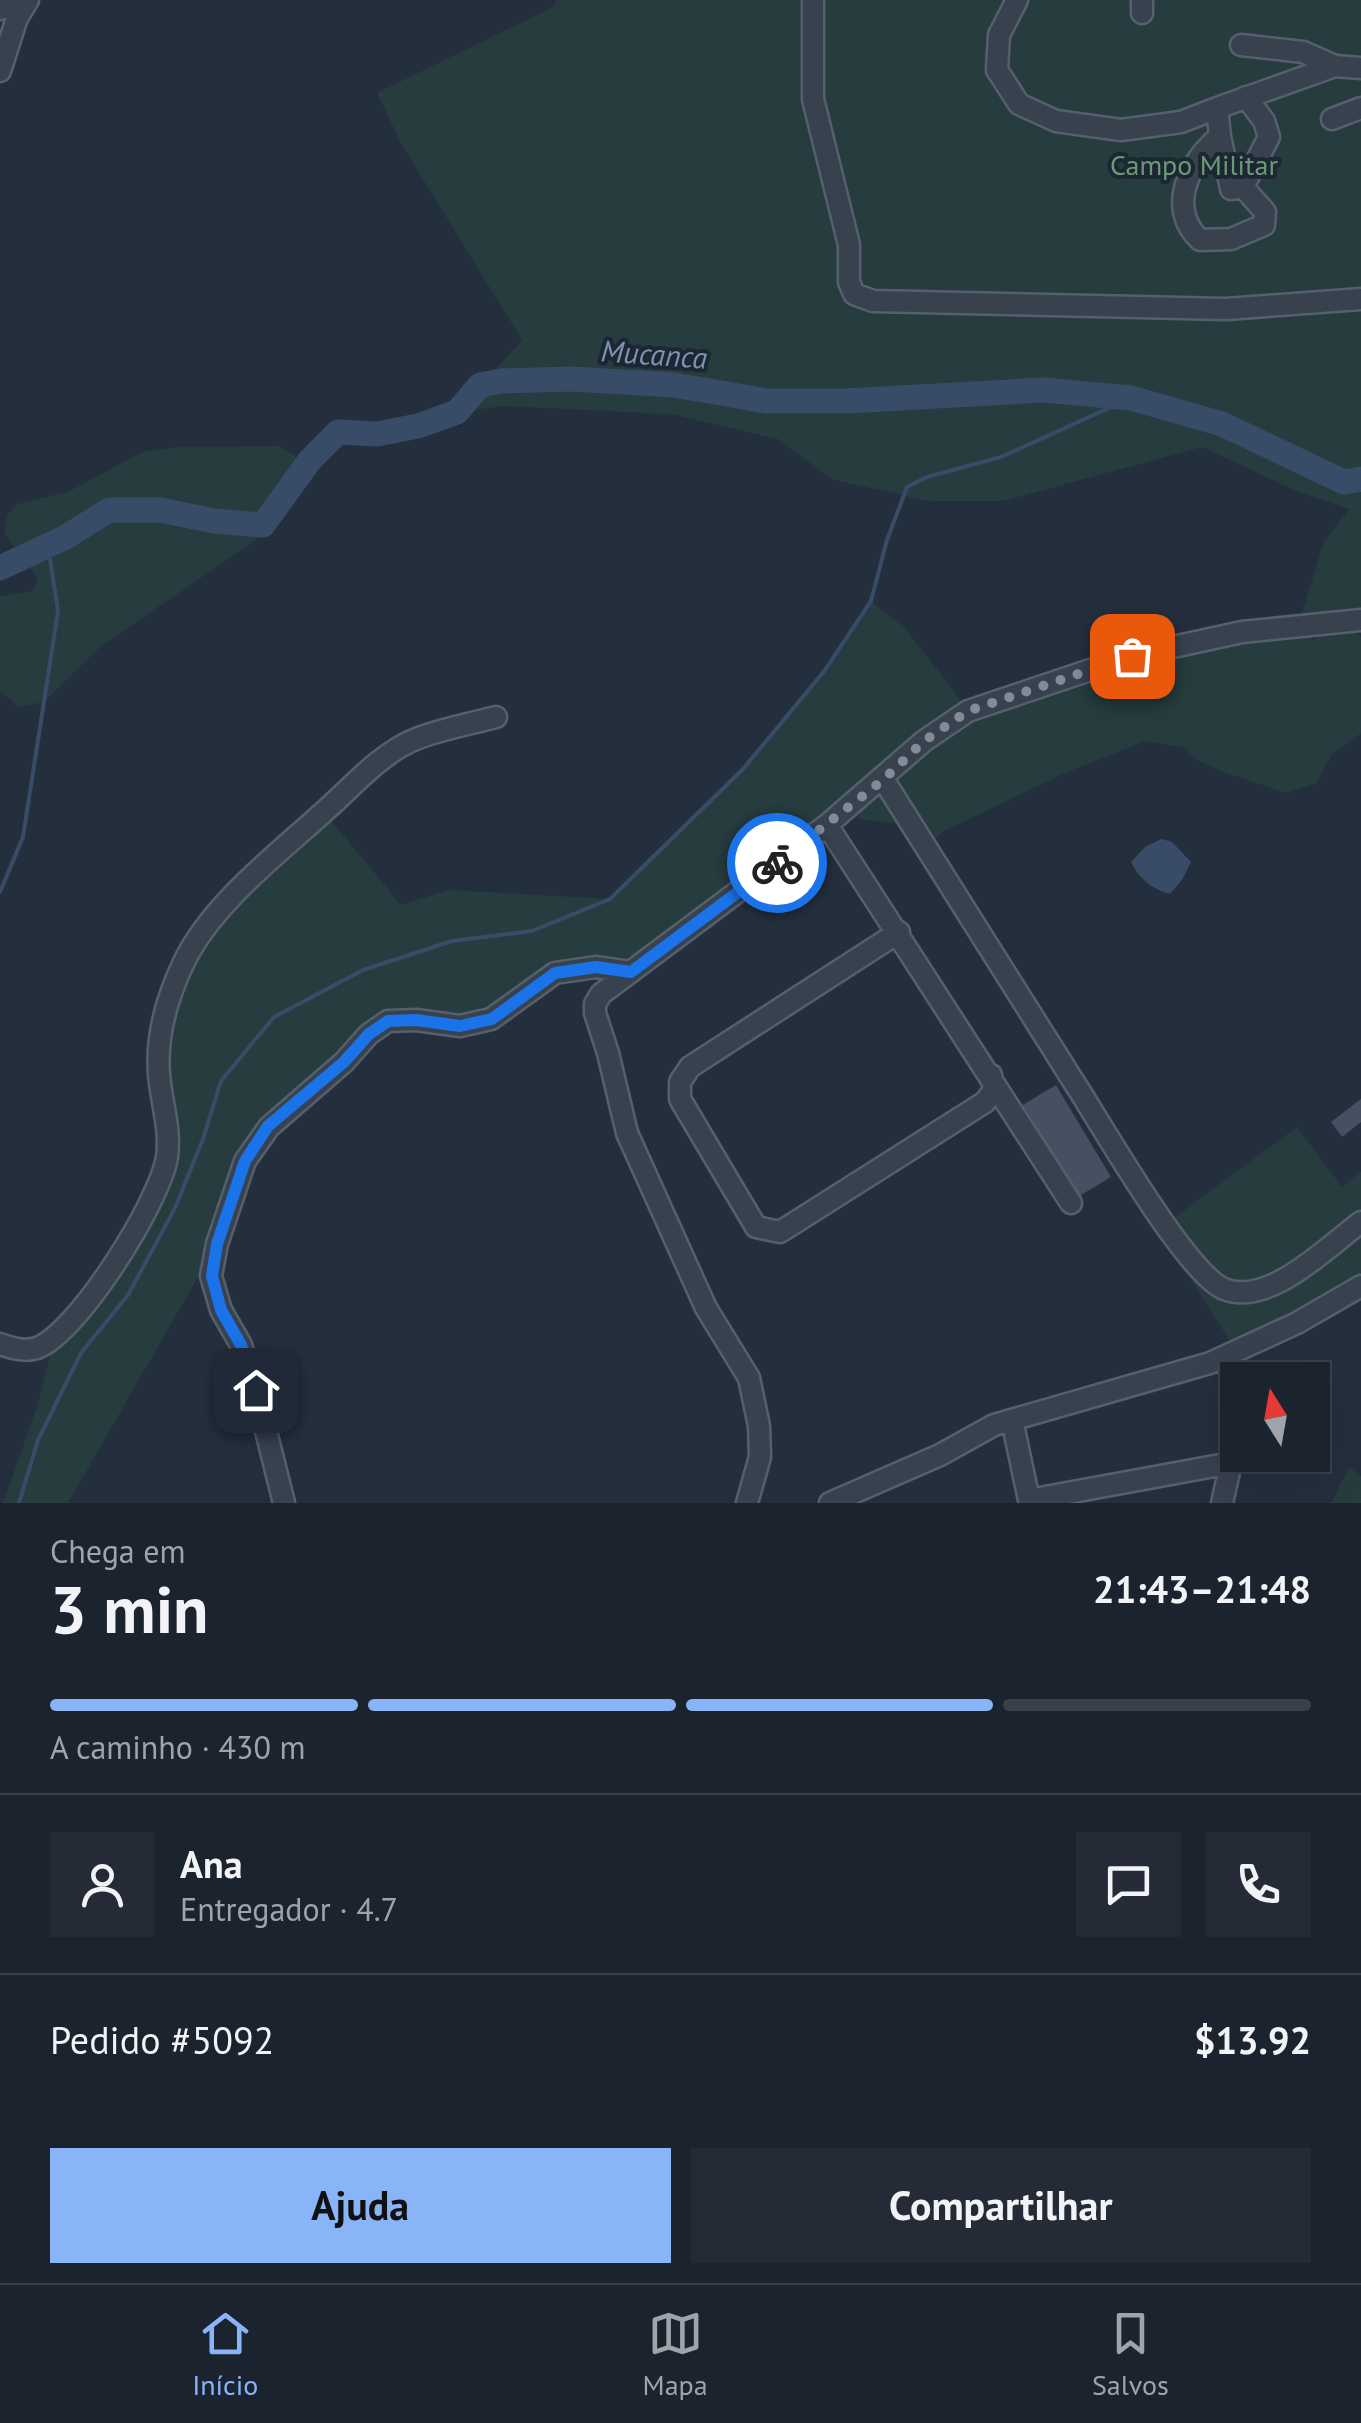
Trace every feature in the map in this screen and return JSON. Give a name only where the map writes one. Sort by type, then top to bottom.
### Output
[{"type":"street","points":[[0,9],[24,0]]},
{"type":"street","points":[[0,72],[24,0]]},
{"type":"street","points":[[813,0],[813,98],[848,244],[849,282],[854,294],[873,301],[1226,309],[1361,299]]},
{"type":"street","points":[[1018,0],[999,34],[997,70],[1019,104],[1056,121],[1122,130],[1181,122],[1335,66]]},
{"type":"street","points":[[1241,45],[1303,52],[1335,66],[1361,68]]},
{"type":"street","points":[[1218,108],[1231,189],[1243,186],[1269,137],[1264,121],[1246,97]]},
{"type":"street","points":[[1332,119],[1361,108]]},
{"type":"street","points":[[1220,136],[1199,153],[1188,179],[1182,210],[1186,227],[1200,240],[1231,239],[1264,225],[1265,212],[1243,186]]},
{"type":"street","points":[[747,1503],[760,1456],[759,1426],[748,1378],[706,1308],[636,1158],[595,1013],[601,994],[827,824],[924,741],[968,711],[1132,656],[1242,632],[1361,620]]},
{"type":"street","points":[[0,1344],[22,1350],[38,1348],[55,1335],[122,1254],[152,1194],[167,1158],[159,1032],[183,962],[207,926],[251,878],[374,766],[414,740],[496,717]]},
{"type":"street","points":[[883,780],[1172,1234],[1204,1274],[1224,1288],[1265,1290],[1285,1280],[1361,1222]]},
{"type":"street","points":[[827,824],[1071,1203]]},
{"type":"street","points":[[899,932],[690,1067],[680,1082],[680,1100],[756,1228],[780,1232],[985,1102],[994,1090],[991,1075]]},
{"type":"street","points":[[284,1503],[256,1390],[241,1345],[221,1310],[212,1276],[217,1244],[245,1161],[268,1126],[388,1021],[460,1026],[492,1019],[555,973],[596,967],[631,972]]},
{"type":"street","points":[[830,1503],[940,1455],[994,1425],[1228,1356],[1361,1286]]},
{"type":"street","points":[[1228,1356],[1229,1362]]},
{"type":"street","points":[[1012,1420],[1029,1500],[1220,1465]]},
{"type":"street","points":[[1222,1503],[1229,1472]]},
{"type":"green space","name":"Campo Militar","points":[[556,0],[1361,0],[1361,620],[1314,624],[1311,642],[1324,633],[1357,633],[1361,637],[1361,733],[1331,755],[1317,783],[1286,793],[1223,772],[1197,760],[1185,748],[1145,741],[1065,773],[944,831],[920,852],[903,825],[857,818],[880,784],[631,972],[555,973],[491,1019],[388,1021],[269,1126],[217,1244],[68,1503],[3,1503],[37,1407],[55,1335],[84,1304],[167,1158],[159,1072],[183,963],[324,812],[401,905],[449,890],[610,899],[743,769],[825,670],[871,601],[905,628],[969,711],[1301,617],[1324,541],[1350,509],[1296,491],[1202,447],[1003,501],[929,501],[831,479],[778,439],[671,414],[504,406],[457,412],[522,340],[402,145],[377,93],[555,6]]},
{"type":"green space","points":[[280,446],[307,464],[260,537],[100,647],[44,702],[19,707],[0,691],[0,596],[32,591],[38,579],[4,533],[7,515],[18,504],[70,491],[142,452],[181,447]]},
{"type":"green space","points":[[1297,1127],[1342,1187],[1361,1172],[1361,1273],[1344,1287],[1233,1346],[1159,1229]]},
{"type":"green space","points":[[1349,1467],[1361,1476],[1361,1503],[1331,1503]]},
{"type":"water","points":[[1162,839],[1172,842],[1191,862],[1170,894],[1147,883],[1131,862],[1146,846]]},
{"type":"building","points":[[1056,1085],[1111,1177],[1076,1198],[1021,1106]]},
{"type":"building","points":[[1361,1099],[1361,1122],[1342,1137],[1331,1122]]},
{"type":"waterway","name":"Mucanca","points":[[0,568],[66,537],[109,510],[160,510],[214,521],[263,525],[310,460],[338,432],[377,434],[418,426],[457,412],[480,385],[501,381],[572,379],[674,385],[767,401],[846,401],[1043,390],[1131,398],[1222,424],[1344,482],[1361,479]]},
{"type":"waterway","points":[[19,1503],[38,1440],[81,1353],[128,1295],[175,1208],[221,1081],[274,1017],[363,970],[452,941],[532,931],[610,899],[743,769],[825,670],[871,601],[887,540],[907,487],[927,477],[1001,457],[1131,398]]},
{"type":"waterway","points":[[0,892],[23,837],[58,611],[48,546]]},
{"type":"way so far","points":[[777,863],[883,780],[924,741],[968,711],[1132,656]]},
{"type":"route","points":[[256,1390],[241,1345],[221,1310],[212,1276],[217,1244],[245,1161],[268,1126],[388,1021],[460,1026],[492,1019],[555,973],[596,967],[631,972],[777,863]]}]
